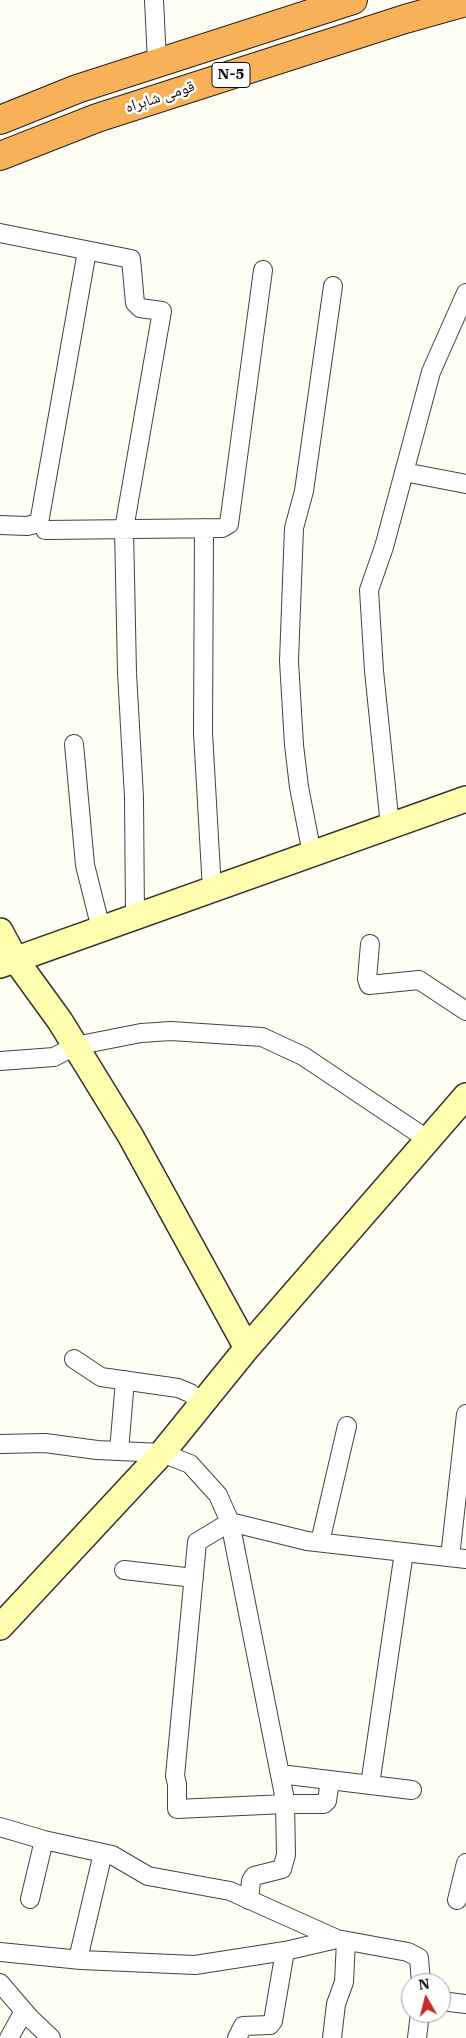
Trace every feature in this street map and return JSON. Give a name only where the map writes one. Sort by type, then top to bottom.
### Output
[{"type":"highway","name":"قومی شاہراہ","points":[[0,120],[77,89],[353,0]]},
{"type":"highway","name":"قومی شاہراہ","points":[[0,156],[97,118],[396,22],[466,2]]},
{"type":"street","points":[[154,0],[157,62]]},
{"type":"street","points":[[0,233],[131,259],[135,303],[140,308],[162,311],[124,529],[135,918]]},
{"type":"street","points":[[0,525],[27,526],[39,523],[87,251]]},
{"type":"street","points":[[45,530],[225,527],[230,520],[263,270]]},
{"type":"street","points":[[312,854],[299,787],[294,746],[289,661],[293,537],[304,491],[333,286]]},
{"type":"street","points":[[390,826],[374,671],[369,590],[432,372],[466,293]]},
{"type":"street","points":[[404,472],[466,484]]},
{"type":"street","points":[[204,528],[203,733],[212,890]]},
{"type":"street","points":[[74,744],[85,865],[101,929]]},
{"type":"street","points":[[8,962],[466,799]]},
{"type":"street","points":[[0,932],[8,962],[75,1046],[130,1136],[247,1348]]},
{"type":"street","points":[[370,944],[367,979],[370,985],[419,980],[466,1011]]},
{"type":"street","points":[[0,1061],[54,1056],[75,1046],[141,1033],[171,1031],[262,1037],[303,1056],[427,1139]]},
{"type":"street","points":[[0,1627],[162,1453],[247,1348],[466,1096]]},
{"type":"street","points":[[74,1359],[101,1377],[178,1388],[190,1393],[202,1404]]},
{"type":"street","points":[[119,1451],[125,1380]]},
{"type":"street","points":[[330,1780],[328,1801],[324,1804],[177,1809],[177,1784],[175,1776],[197,1542],[230,1522],[320,1542],[458,1558],[466,1414]]},
{"type":"street","points":[[320,1542],[348,1426]]},
{"type":"street","points":[[0,1444],[45,1443],[119,1451],[162,1453],[190,1464],[218,1495],[230,1522],[285,1804],[286,1855],[282,1869],[254,1876],[251,1882],[249,1900]]},
{"type":"street","points":[[370,1785],[404,1552]]},
{"type":"street","points":[[124,1570],[194,1578]]},
{"type":"street","points":[[280,1774],[412,1790]]},
{"type":"street","points":[[0,1826],[44,1840],[112,1855],[148,1876],[230,1891],[342,1940],[408,1952],[419,1958],[420,1973]]},
{"type":"street","points":[[30,1899],[44,1840]]},
{"type":"street","points":[[78,1959],[104,1853]]},
{"type":"street","points":[[457,1900],[466,1863]]},
{"type":"street","points":[[0,1952],[78,1959],[195,1965],[342,1940]]},
{"type":"street","points":[[332,2038],[336,2004],[344,1982],[342,1940]]},
{"type":"street","points":[[236,2038],[243,2026],[270,2025],[273,2021],[285,1951]]},
{"type":"street","points":[[0,1983],[24,2011],[52,2038]]},
{"type":"street","points":[[451,2002],[466,2004]]},
{"type":"street","points":[[10,2038],[24,2011]]},
{"type":"street","points":[[417,2038],[419,2023]]}]
